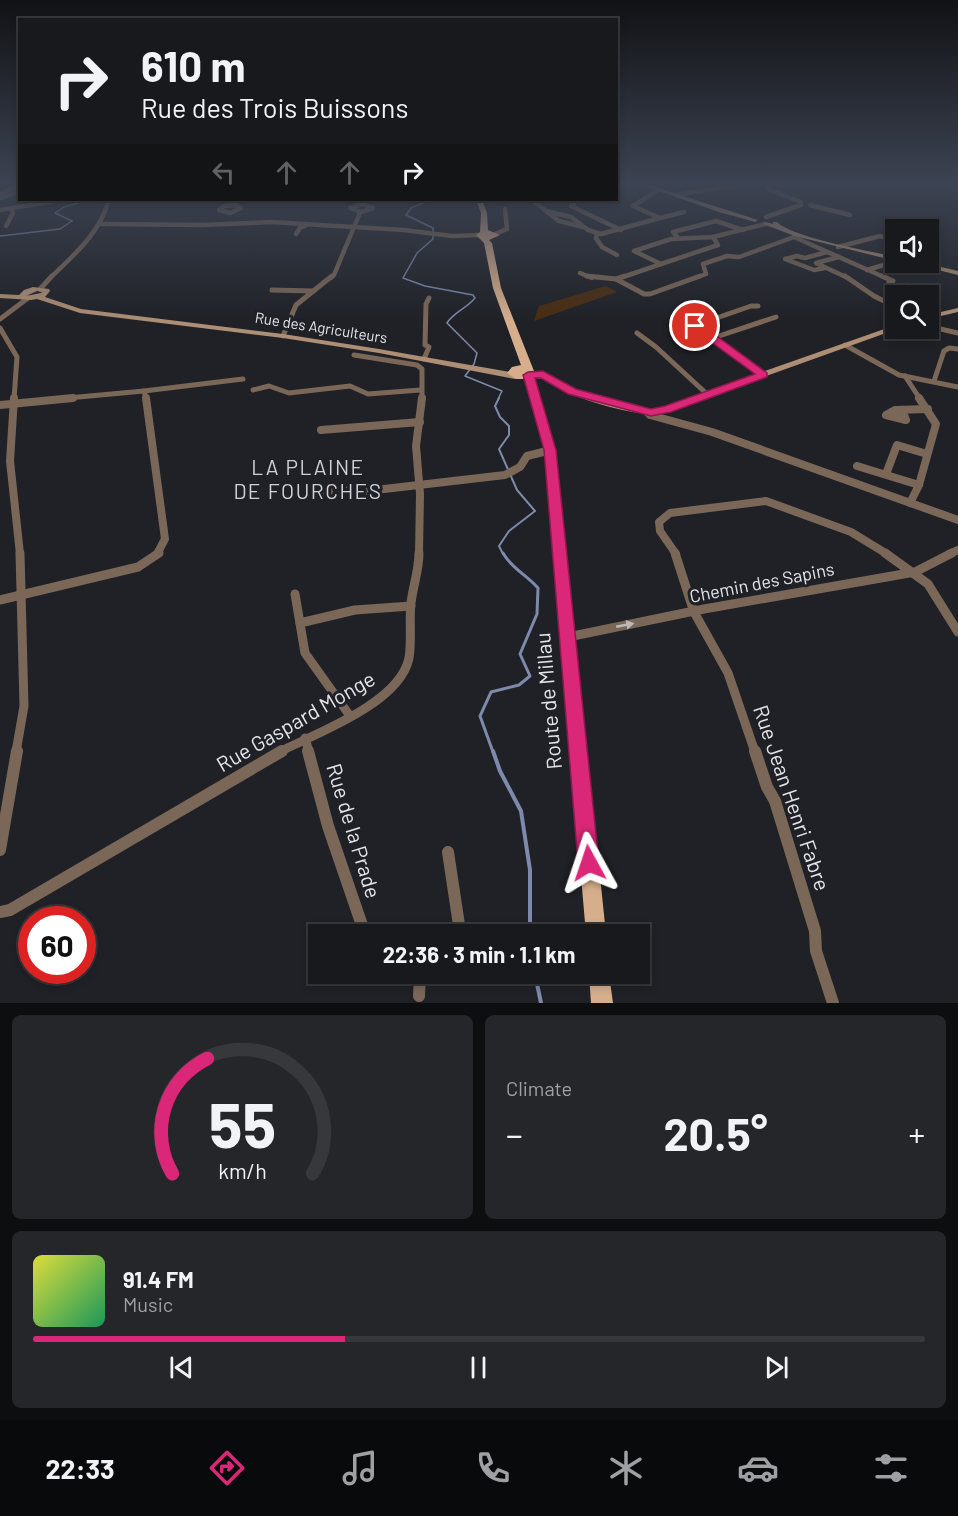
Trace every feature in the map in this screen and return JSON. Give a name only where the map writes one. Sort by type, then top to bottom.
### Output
[{"type":"main road","name":"Route de Millau","points":[[486,229],[494,279],[549,457],[595,924]]},
{"type":"main road","points":[[600,984],[602,1003]]},
{"type":"street","points":[[41,294],[96,229]]},
{"type":"street","points":[[297,234],[298,229]]},
{"type":"street","points":[[283,336],[293,308],[334,274],[353,229]]},
{"type":"street","points":[[381,229],[488,236],[507,229]]},
{"type":"street","points":[[586,229],[597,234],[625,229]]},
{"type":"street","points":[[678,238],[673,232],[684,229]]},
{"type":"street","points":[[739,229],[743,230]]},
{"type":"street","points":[[780,229],[795,236],[885,257]]},
{"type":"street","points":[[781,229],[893,281],[889,282]]},
{"type":"street","points":[[661,264],[634,251],[678,238],[712,237],[743,230]]},
{"type":"street","points":[[597,234],[596,238],[602,247],[617,255]]},
{"type":"street","points":[[580,273],[594,280],[616,279],[647,294],[706,274],[703,264],[727,256],[739,257],[795,236]]},
{"type":"street","points":[[850,247],[880,236],[885,238]]},
{"type":"street","points":[[616,279],[718,245],[712,237]]},
{"type":"street","points":[[805,258],[827,252]]},
{"type":"street","points":[[825,268],[814,270],[785,260],[797,256],[805,258],[853,280],[860,287],[885,301]]},
{"type":"street","points":[[816,263],[839,257]]},
{"type":"street","points":[[867,270],[885,264]]},
{"type":"street","points":[[939,269],[958,273]]},
{"type":"street","points":[[272,290],[314,291]]},
{"type":"street","name":"Rue des Agriculteurs","points":[[0,296],[41,294],[80,311],[283,336],[484,371],[523,372]]},
{"type":"street","points":[[0,319],[25,296]]},
{"type":"street","points":[[424,359],[429,347],[425,345],[426,304],[429,298]]},
{"type":"street","points":[[688,333],[682,330],[751,306],[758,306]]},
{"type":"street","points":[[939,314],[957,310]]},
{"type":"street","points":[[713,338],[776,317]]},
{"type":"street","points":[[695,326],[763,375]]},
{"type":"street","points":[[0,328],[8,346],[16,353],[10,461],[20,551],[24,706],[0,850]]},
{"type":"street","points":[[939,329],[958,333]]},
{"type":"street","points":[[523,372],[543,374],[568,389],[652,412],[708,395],[885,332]]},
{"type":"street","points":[[637,333],[648,339],[685,378],[708,395]]},
{"type":"street","points":[[845,345],[905,376],[958,387]]},
{"type":"street","points":[[934,381],[944,351],[949,348],[958,349]]},
{"type":"street","name":"Rue Gaspard Monge","points":[[0,912],[10,910],[258,763],[350,716],[383,696],[402,676],[409,658],[411,606],[419,562],[420,484],[416,446],[422,406],[421,367],[354,355]]},
{"type":"street","points":[[905,376],[936,424],[919,485],[910,502]]},
{"type":"street","points":[[0,405],[144,392],[243,379]]},
{"type":"street","points":[[253,390],[269,386],[289,393],[350,386],[368,394],[420,390]]},
{"type":"street","points":[[0,600],[138,567],[156,558],[162,551],[165,539],[148,400],[144,392]]},
{"type":"street","points":[[902,410],[927,410]]},
{"type":"street","points":[[652,412],[650,415],[712,432],[958,520]]},
{"type":"street","points":[[321,430],[420,422]]},
{"type":"street","points":[[886,474],[897,445],[927,454]]},
{"type":"street","points":[[325,493],[362,489],[367,491],[505,475],[520,467],[527,456],[549,457]]},
{"type":"street","points":[[857,466],[919,485]]},
{"type":"street","name":"Rue Jean Henri Fabre","points":[[833,1003],[816,951],[815,930],[775,801],[767,787],[728,673],[694,612],[678,558],[658,526],[664,516],[670,513],[766,501],[851,532],[915,572]]},
{"type":"street","name":"Chemin des Sapins","points":[[567,637],[915,572],[958,550]]},
{"type":"street","points":[[915,572],[933,590],[958,632]]},
{"type":"street","points":[[295,594],[305,653],[350,716]]},
{"type":"street","points":[[300,623],[348,609],[411,606]]},
{"type":"street","name":"Rue de la Prade","points":[[305,738],[328,826],[361,924]]},
{"type":"street","points":[[448,852],[459,924]]},
{"type":"street","points":[[419,996],[420,984]]},
{"type":"shaded area","points":[[907,282],[914,285],[898,285]]},
{"type":"shaded area","points":[[606,286],[617,292],[534,321],[539,306]]},
{"type":"waterway","points":[[0,236],[60,229]]},
{"type":"waterway","points":[[433,229],[433,239],[417,253],[403,278],[425,286],[473,295],[475,298],[472,302],[447,323],[477,353],[474,364],[465,376],[502,391],[498,399]]},
{"type":"waterway","points":[[499,398],[495,406],[500,417],[509,426],[509,435],[499,449],[517,490],[535,511],[509,531],[499,546],[503,554]]},
{"type":"waterway","points":[[493,752],[480,716],[491,692],[519,685],[530,676],[520,654],[537,614],[538,588],[510,563],[503,553]]},
{"type":"waterway","points":[[493,751],[500,771],[521,811],[530,870],[530,924]]},
{"type":"waterway","points":[[537,984],[541,1003]]},
{"type":"district","name":"LA PLAINE DE FOURCHES","points":[[308,480]]},
{"type":"route","points":[[589,863],[550,450],[528,375],[543,374],[572,391],[651,412],[667,410],[763,375],[695,326]]}]
